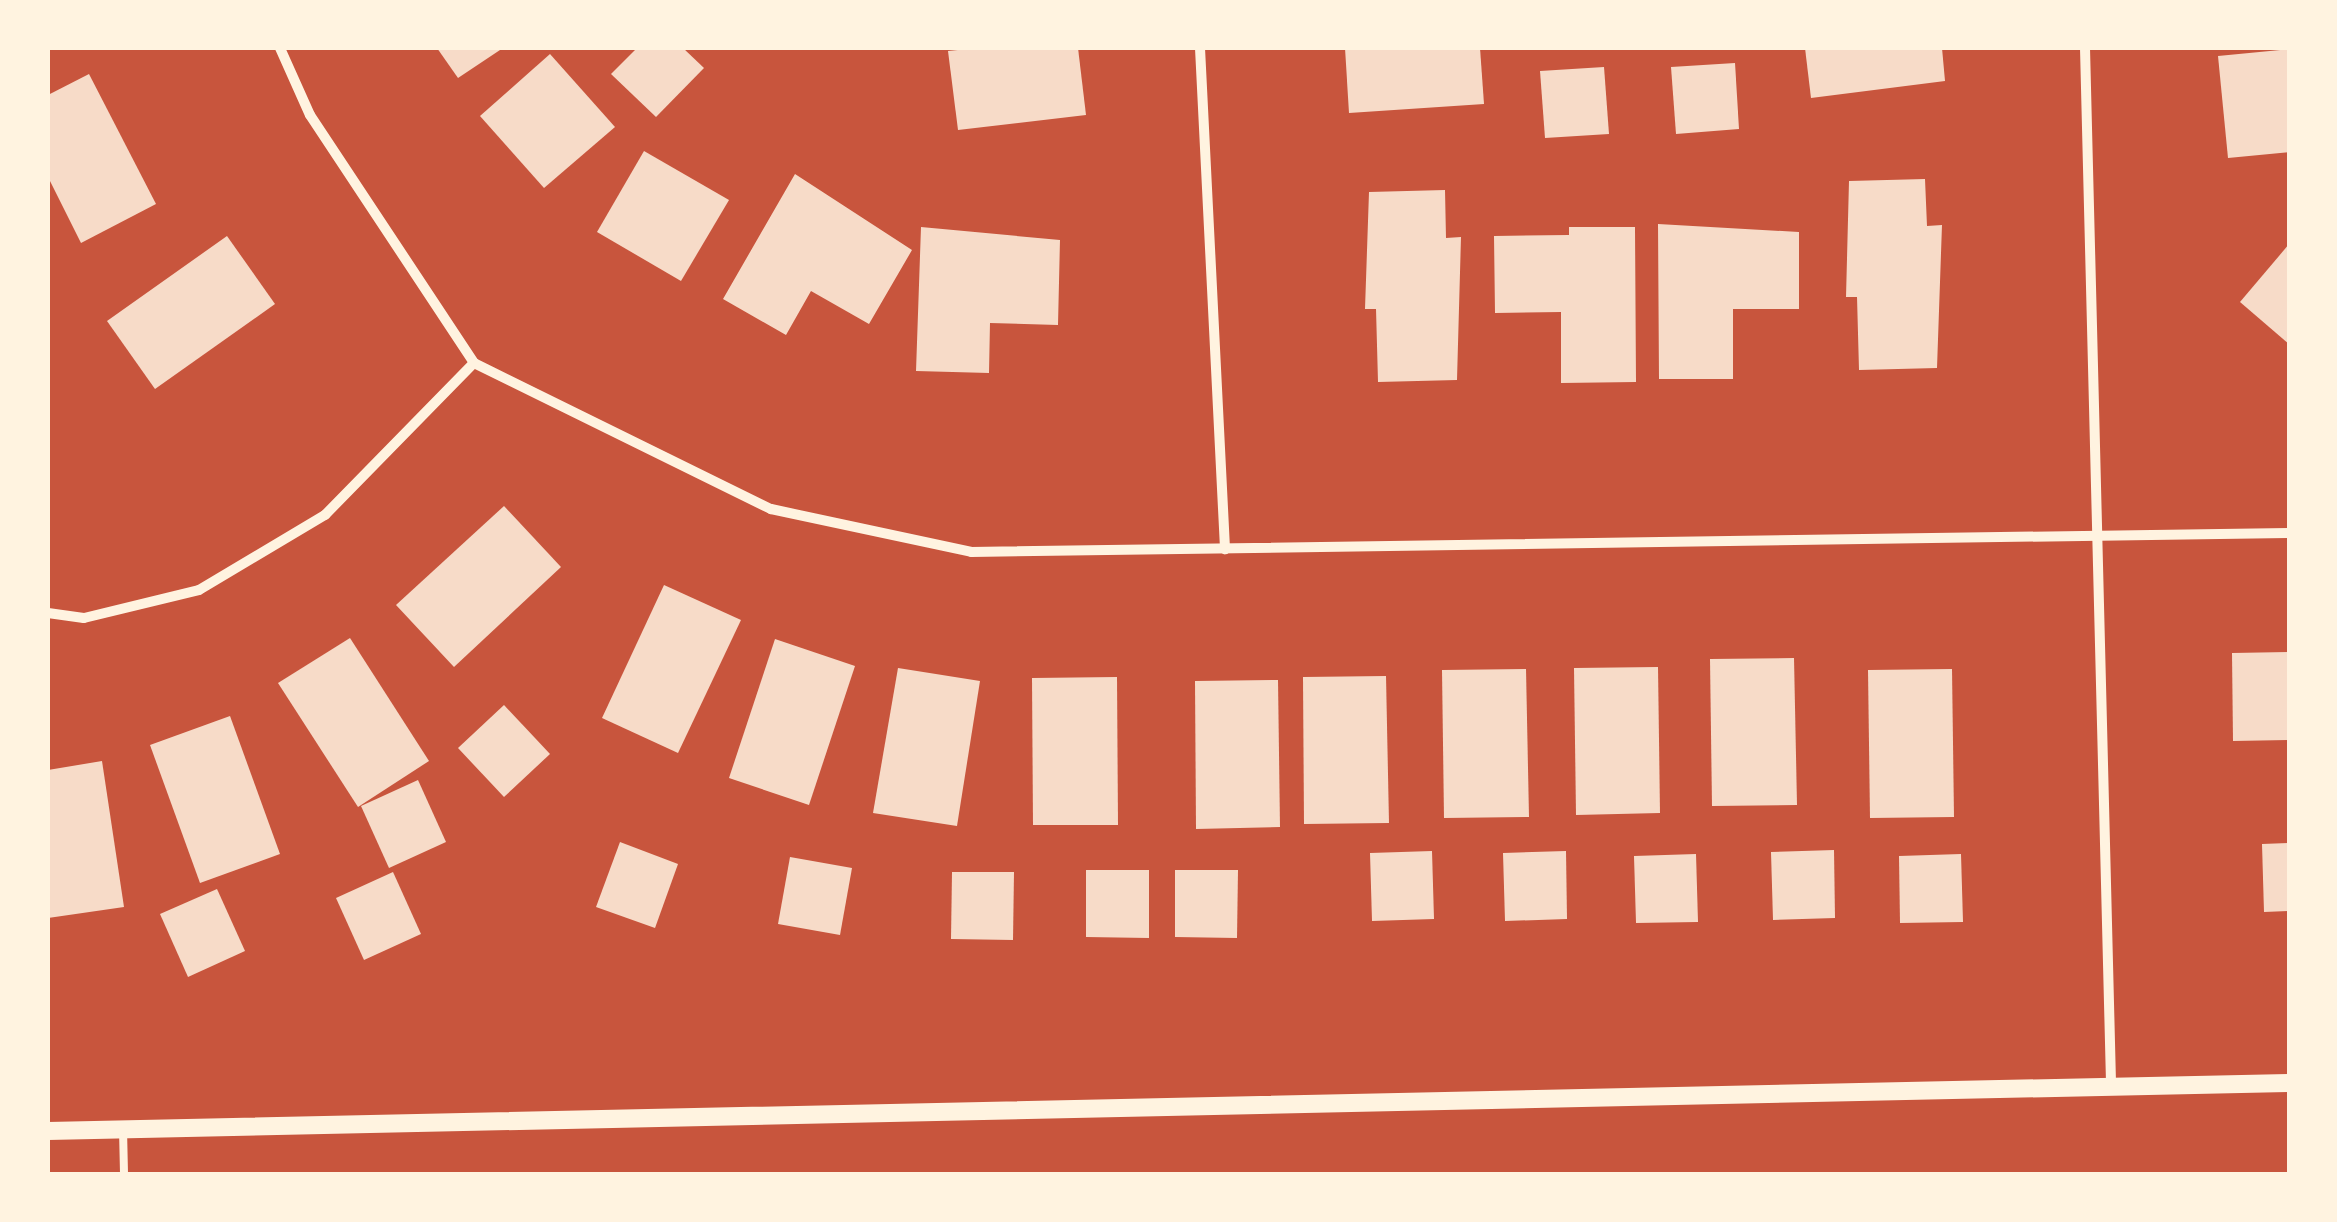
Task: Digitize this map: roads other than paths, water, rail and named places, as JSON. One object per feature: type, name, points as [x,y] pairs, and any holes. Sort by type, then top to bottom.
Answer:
[{"type":"street","points":[[280,48],[310,115],[474,363],[771,510],[971,552],[2290,533]]},
{"type":"street","points":[[1200,48],[1225,549]]},
{"type":"street","points":[[2084,48],[2111,1085]]},
{"type":"street","points":[[48,613],[84,618],[199,590],[325,516],[474,363]]},
{"type":"street","points":[[48,1131],[2290,1084]]},
{"type":"lane","points":[[123,1129],[124,1174]]}]
